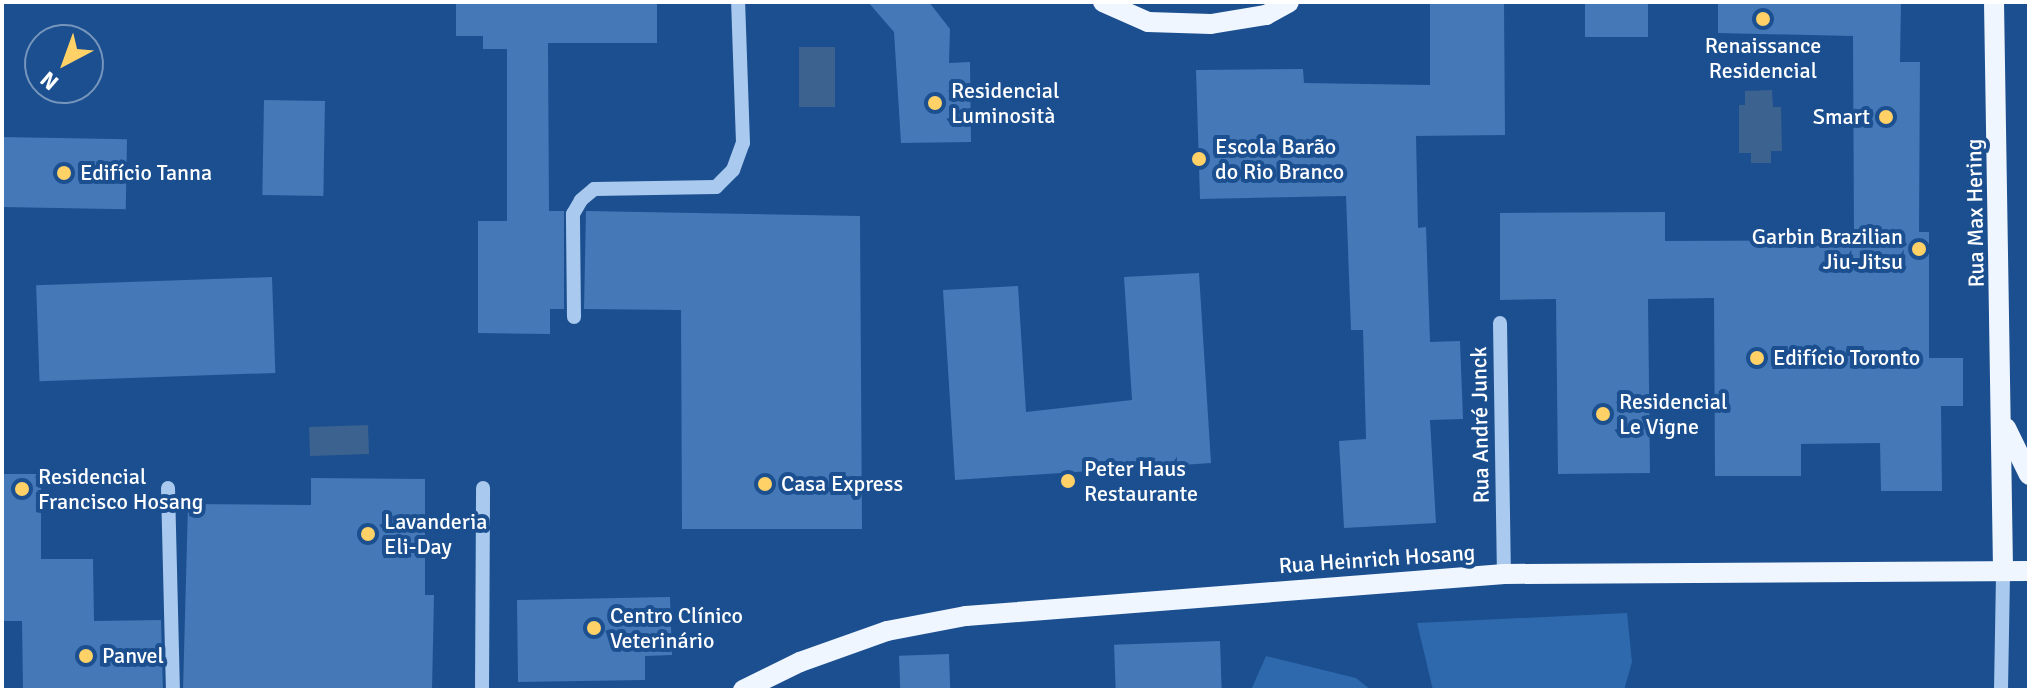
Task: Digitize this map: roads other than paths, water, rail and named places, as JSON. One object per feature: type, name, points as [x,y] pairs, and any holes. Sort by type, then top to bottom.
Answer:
[{"type":"main road","points":[[1103,2],[1148,22],[1211,24],[1266,15],[1289,2]]},
{"type":"main road","name":"Rua Max Hering","points":[[1994,2],[2003,571]]},
{"type":"main road","name":"Rua Max Hering","points":[[2003,422],[2029,475]]},
{"type":"main road","name":"Rua Heinrich Hosang","points":[[743,690],[800,662],[887,631],[966,616],[1504,574],[2029,571]]},
{"type":"street","points":[[574,317],[573,214],[581,200],[594,189],[716,187],[733,170],[743,143],[738,2]]},
{"type":"street","name":"Rua André Junck","points":[[1500,323],[1504,574]]},
{"type":"street","points":[[168,488],[173,690]]},
{"type":"street","points":[[482,690],[483,488]]},
{"type":"street","name":"Rua Max Hering","points":[[2001,690],[2003,571]]},
{"type":"place","name":"Renaissance Residencial","points":[[1763,19]]},
{"type":"place","name":"Residencial Luminosità","points":[[935,103]]},
{"type":"place","name":"Smart","points":[[1886,117]]},
{"type":"place","name":"Escola Barão do Rio Branco","points":[[1199,159]]},
{"type":"place","name":"Edifício Tanna","points":[[64,173]]},
{"type":"place","name":"Garbin Brazilian Jiu-Jitsu","points":[[1919,249]]},
{"type":"place","name":"Edifício Toronto","points":[[1757,358]]},
{"type":"place","name":"Residencial Le Vigne","points":[[1603,414]]},
{"type":"place","name":"Peter Haus Restaurante","points":[[1068,481]]},
{"type":"place","name":"Casa Express","points":[[765,484]]},
{"type":"place","name":"Residencial Francisco Hosang","points":[[22,489]]},
{"type":"place","name":"Lavanderia Eli-Day","points":[[368,534]]},
{"type":"place","name":"Centro Clínico Veterinário","points":[[594,628]]},
{"type":"place","name":"Panvel","points":[[86,656]]}]
